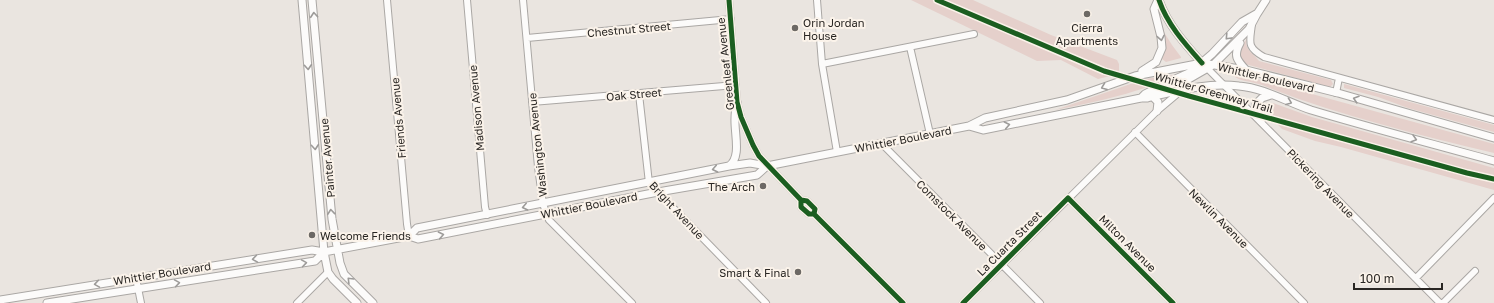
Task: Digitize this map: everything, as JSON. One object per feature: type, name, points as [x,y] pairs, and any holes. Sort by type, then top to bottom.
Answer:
[{"type":"main road","name":"Painter Avenue","points":[[302,0],[324,252],[328,272],[333,280],[357,303]]},
{"type":"main road","name":"Painter Avenue","points":[[312,0],[331,212],[340,263],[344,274],[373,303]]},
{"type":"main road","points":[[1158,0],[1162,11],[1191,51],[1202,63]]},
{"type":"main road","points":[[1135,76],[1156,62],[1162,48],[1162,37],[1154,9],[1158,0]]},
{"type":"main road","points":[[1153,93],[1187,80],[1211,67],[1249,29],[1266,0]]},
{"type":"main road","points":[[1153,93],[1160,85],[1185,76],[1202,63],[1242,22],[1257,14]]},
{"type":"main road","points":[[304,23],[310,28],[312,50],[317,54]]},
{"type":"main road","points":[[1243,36],[1236,50],[1236,57],[1246,70]]},
{"type":"main road","name":"Whittier Boulevard","points":[[410,236],[417,228],[729,166],[750,163],[767,166],[969,126],[985,118],[1067,100],[1135,76],[1202,63],[1211,67],[1246,70],[1336,93],[1494,138]]},
{"type":"main road","name":"Whittier Boulevard","points":[[969,126],[983,130],[1147,98],[1153,93],[1202,86],[1240,86],[1271,95],[1309,109],[1494,162]]},
{"type":"main road","points":[[1153,93],[1158,102],[1156,111]]},
{"type":"main road","points":[[1261,121],[1256,104],[1262,98],[1271,95]]},
{"type":"main road","points":[[729,166],[735,160],[737,153],[734,117],[737,102]]},
{"type":"main road","name":"Whittier Boulevard","points":[[0,300],[312,250],[324,252],[338,250],[410,236],[418,239],[658,192],[757,175],[767,166]]},
{"type":"main road","name":"Whittier Boulevard","points":[[47,303],[315,261],[324,252]]},
{"type":"street","name":"Friends Avenue","points":[[387,0],[405,201],[410,236]]},
{"type":"street","name":"Madison Avenue","points":[[467,0],[485,207],[487,215]]},
{"type":"street","name":"Washington Avenue","points":[[523,0],[538,167],[543,204],[549,220],[632,303]]},
{"type":"street","name":"Greenleaf Avenue","points":[[729,0],[737,102],[743,121],[759,156],[801,200],[807,201],[815,208],[814,214],[903,303]]},
{"type":"street","points":[[817,0],[822,64],[837,152]]},
{"type":"street","name":"Chestnut Street","points":[[527,38],[731,19]]},
{"type":"street","points":[[1252,23],[1251,46],[1253,50],[1264,57],[1494,120]]},
{"type":"street","points":[[822,64],[974,34]]},
{"type":"street","points":[[910,47],[930,134]]},
{"type":"street","name":"Pickering Avenue","points":[[1211,67],[1225,85],[1442,303]]},
{"type":"street","points":[[1336,93],[1339,78]]},
{"type":"street","name":"Oak Street","points":[[532,102],[736,85]]},
{"type":"street","name":"La Cuarta Street","points":[[963,303],[1156,111],[1184,89]]},
{"type":"street","name":"Bright Avenue","points":[[639,94],[649,183],[766,303]]},
{"type":"street","name":"Newlin Avenue","points":[[1135,132],[1304,303]]},
{"type":"street","name":"Comstock Avenue","points":[[882,144],[1040,303]]},
{"type":"street","name":"Milton Avenue","points":[[1068,198],[1173,303]]},
{"type":"street","points":[[1416,278],[1494,198]]},
{"type":"street","points":[[1442,303],[1475,271]]},
{"type":"street","points":[[297,303],[328,272]]},
{"type":"street","points":[[136,278],[141,303]]},
{"type":"shaded area","points":[[911,0],[973,0],[1051,35],[1117,60],[1119,64],[1119,71],[1105,69],[1103,73],[1110,76],[1098,79],[1061,60],[1037,61]]},
{"type":"shaded area","points":[[1162,29],[1181,58],[1166,62],[1162,59],[1165,44]]},
{"type":"shaded area","points":[[1247,39],[1246,43],[1248,49],[1259,61],[1331,80],[1333,84],[1330,87],[1245,64],[1242,61],[1240,51],[1242,45]]},
{"type":"shaded area","points":[[1181,74],[1150,86],[1103,100],[1055,110],[1145,79]]},
{"type":"shaded area","points":[[1231,74],[1283,86],[1494,144],[1494,153],[1348,115],[1262,85],[1241,80]]},
{"type":"shaded area","points":[[1344,84],[1494,125],[1494,132],[1344,88]]},
{"type":"shaded area","points":[[1273,103],[1312,117],[1494,168],[1494,190],[1315,141],[1282,129],[1266,112]]},
{"type":"cycle path","points":[[729,0],[737,102],[741,117],[759,156],[801,200],[801,207],[809,214],[814,214]]},
{"type":"cycle path","name":"Whittier Greenway Trail","points":[[937,0],[1104,71],[1467,173],[1494,179]]},
{"type":"cycle path","points":[[1159,0],[1162,9],[1172,25],[1183,41],[1202,63]]},
{"type":"cycle path","points":[[963,303],[1068,198],[1173,303]]},
{"type":"cycle path","points":[[801,200],[807,201],[815,209],[814,214],[903,303]]},
{"type":"place","name":"Cierra Apartments","points":[[1087,14]]},
{"type":"place","name":"Orin Jordan House","points":[[795,28]]},
{"type":"place","name":"The Arch","points":[[763,186]]},
{"type":"place","name":"Welcome Friends","points":[[312,235]]},
{"type":"place","name":"Smart & Final","points":[[798,272]]}]
